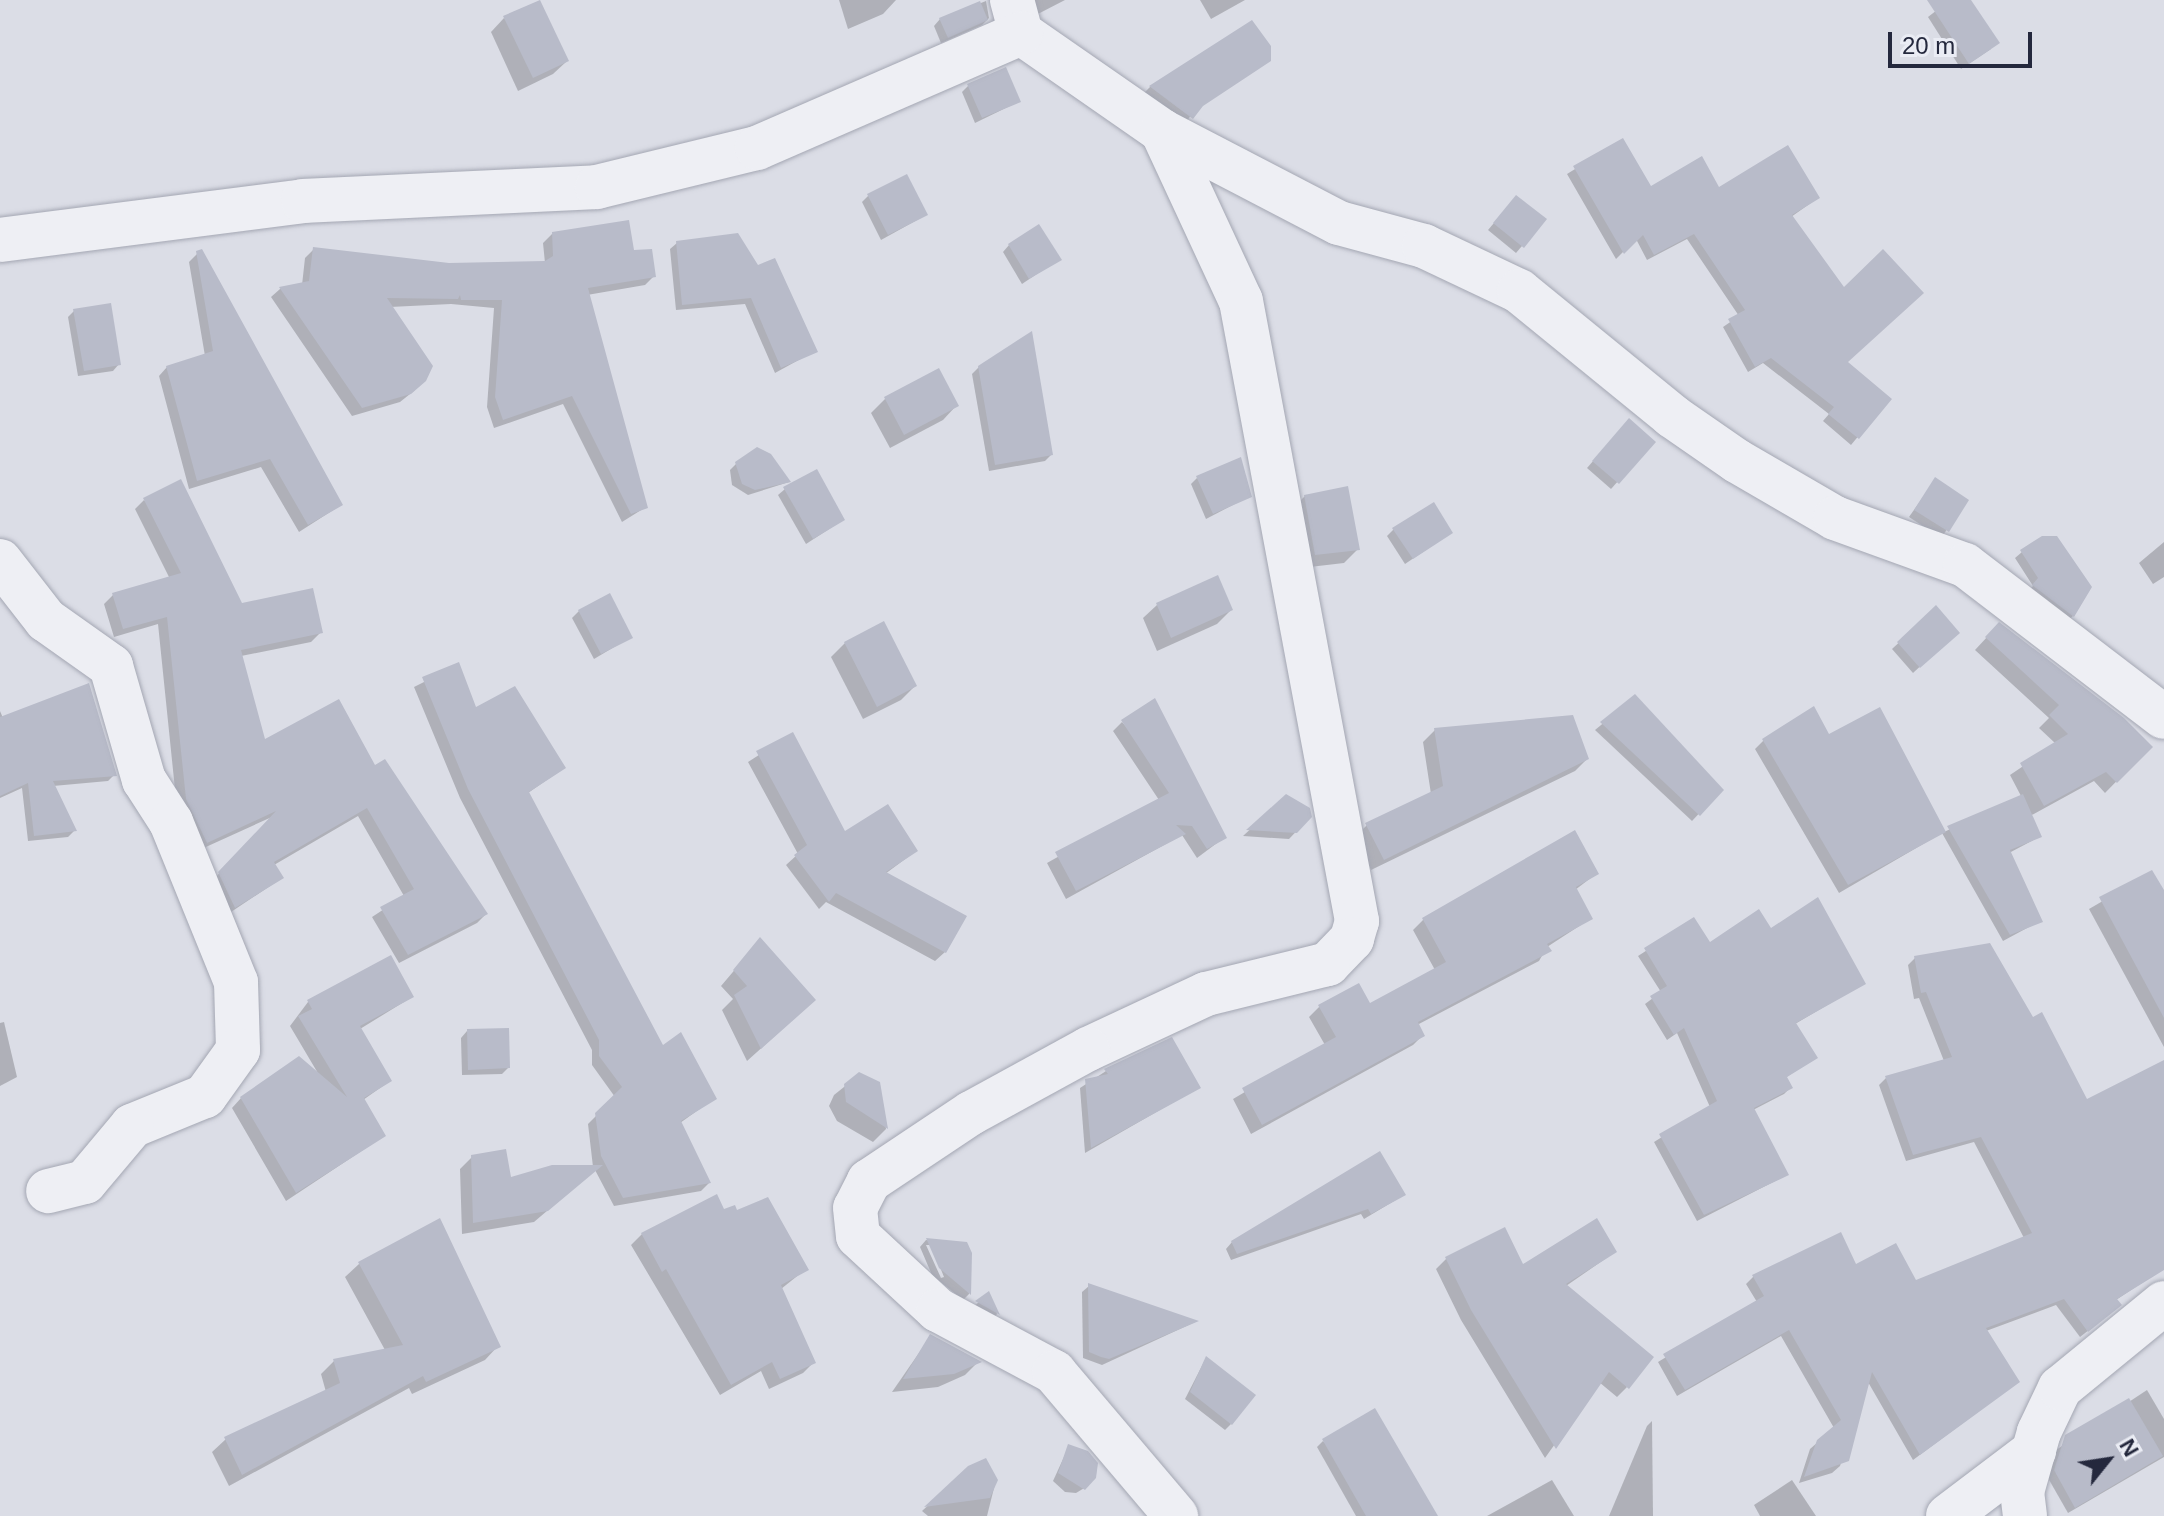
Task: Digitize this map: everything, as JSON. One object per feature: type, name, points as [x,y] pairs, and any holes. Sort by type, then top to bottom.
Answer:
[{"type":"street","points":[[0,240],[303,201],[597,187],[757,148],[1017,17],[1162,131],[1339,223],[1424,246],[1519,291],[1672,416],[1737,461],[1835,518],[1965,565],[2164,717]]},
{"type":"street","points":[[1162,131],[1241,301],[1357,921],[1352,939],[1328,964],[1206,994],[1088,1049],[971,1113],[869,1181],[855,1208],[858,1236],[938,1310],[1054,1372],[1176,1516]]},
{"type":"street","points":[[0,561],[46,620],[111,666],[144,780],[171,822],[236,982],[238,1050],[205,1096],[132,1126],[85,1182],[48,1191]]},
{"type":"street","points":[[2025,1516],[2022,1492],[2034,1451],[2060,1388],[2164,1303]]},
{"type":"street","points":[[1948,1516],[2034,1451]]},
{"type":"building","points":[[540,0],[569,61],[533,78],[503,16]]},
{"type":"building","points":[[1927,0],[1971,0],[2000,43],[1969,64]]},
{"type":"building","points":[[980,1],[988,20],[948,38],[939,18]]},
{"type":"building","points":[[1252,20],[1271,46],[1271,61],[1203,106],[1193,119],[1149,86]]},
{"type":"building","points":[[1006,67],[1021,102],[982,118],[967,84]]},
{"type":"building","points":[[1623,138],[1651,186],[1702,156],[1719,187],[1788,145],[1820,198],[1792,215],[1844,287],[1883,249],[1924,293],[1848,362],[1892,399],[1859,439],[1828,414],[1834,407],[1771,358],[1755,367],[1728,319],[1745,310],[1694,234],[1654,255],[1643,235],[1624,254],[1573,166]]},
{"type":"building","points":[[907,174],[928,215],[888,235],[867,194]]},
{"type":"building","points":[[1516,195],[1547,219],[1524,248],[1493,223]]},
{"type":"building","points":[[629,220],[634,250],[652,249],[656,277],[588,288],[648,508],[631,514],[572,396],[503,420],[495,397],[502,300],[461,300],[460,295],[458,299],[387,298],[433,366],[426,381],[411,394],[362,408],[279,287],[309,281],[313,247],[449,263],[545,261],[553,256],[552,232]]},
{"type":"building","points":[[1039,224],[1062,260],[1029,279],[1008,244]]},
{"type":"building","points":[[738,233],[758,265],[775,258],[818,352],[781,368],[751,298],[682,305],[676,241]]},
{"type":"building","points":[[202,249],[343,505],[308,525],[270,459],[197,481],[166,366],[213,351],[196,251]]},
{"type":"building","points":[[111,303],[121,365],[84,371],[73,309]]},
{"type":"building","points":[[1032,331],[1053,455],[995,465],[978,366]]},
{"type":"building","points":[[939,368],[959,406],[904,435],[884,397]]},
{"type":"building","points":[[1629,418],[1656,442],[1619,484],[1592,461]]},
{"type":"building","points":[[757,447],[771,454],[791,482],[755,490],[742,484],[735,462]]},
{"type":"building","points":[[1241,457],[1252,497],[1213,514],[1196,476]]},
{"type":"building","points":[[817,469],[845,520],[813,539],[783,487]]},
{"type":"building","points":[[1935,477],[1969,500],[1949,532],[1914,510]]},
{"type":"building","points":[[181,479],[242,603],[313,588],[323,633],[241,650],[265,739],[339,699],[375,765],[385,759],[488,914],[408,955],[380,907],[414,889],[367,808],[274,862],[284,878],[235,908],[218,872],[276,811],[207,843],[186,799],[167,617],[123,629],[112,593],[181,573],[143,498]]},
{"type":"building","points":[[1348,486],[1360,550],[1315,555],[1304,495]]},
{"type":"building","points":[[1434,502],[1453,533],[1413,559],[1392,528]]},
{"type":"building","points":[[2042,536],[2057,536],[2092,587],[2074,617],[2032,585],[2038,578],[2020,550]]},
{"type":"building","points":[[1218,575],[1233,610],[1171,638],[1156,603]]},
{"type":"building","points":[[610,593],[633,638],[601,654],[578,610]]},
{"type":"building","points":[[1936,605],[1960,633],[1920,668],[1897,642]]},
{"type":"building","points":[[884,621],[917,686],[877,707],[844,642]]},
{"type":"building","points":[[1999,622],[2124,718],[2153,747],[2117,783],[2106,772],[2044,806],[2020,763],[2068,734],[2049,715],[2059,705],[1985,637]]},
{"type":"building","points":[[459,662],[476,707],[515,686],[566,768],[529,792],[663,1045],[681,1032],[717,1099],[681,1121],[711,1183],[623,1198],[601,1156],[595,1113],[622,1087],[599,1056],[599,1040],[468,789],[422,677]]},
{"type":"building","points":[[89,683],[117,776],[53,781],[77,831],[34,836],[28,783],[0,796],[0,717]]},
{"type":"building","points":[[1635,694],[1724,790],[1700,816],[1600,722]]},
{"type":"building","points":[[1155,698],[1227,838],[1207,849],[1192,826],[1176,825],[1186,834],[1076,891],[1055,852],[1169,793],[1121,720]]},
{"type":"building","points":[[1814,706],[1829,734],[1880,707],[1946,832],[1848,885],[1762,739]]},
{"type":"building","points":[[1573,715],[1589,759],[1384,860],[1365,823],[1443,786],[1434,728]]},
{"type":"building","points":[[793,732],[845,831],[888,804],[918,851],[886,872],[967,916],[946,953],[836,893],[829,902],[794,855],[807,845],[756,751]]},
{"type":"building","points":[[1286,794],[1310,808],[1312,817],[1297,833],[1246,830]]},
{"type":"building","points":[[2023,794],[2042,837],[2010,850],[2043,922],[2010,935],[1947,826]]},
{"type":"building","points":[[1575,830],[1599,874],[1576,887],[1593,919],[1547,944],[1552,951],[1418,1022],[1425,1036],[1262,1125],[1242,1088],[1336,1037],[1318,1005],[1359,983],[1370,1003],[1446,962],[1422,918]]},
{"type":"building","points":[[2152,870],[2164,890],[2164,1018],[2099,897]]},
{"type":"building","points":[[1818,897],[1866,984],[1796,1023],[1818,1058],[1787,1077],[1793,1088],[1754,1108],[1789,1175],[1704,1215],[1659,1134],[1717,1101],[1684,1028],[1674,1035],[1650,996],[1667,986],[1644,948],[1694,917],[1710,942],[1759,909],[1771,928]]},
{"type":"building","points":[[760,937],[816,1000],[761,1049],[734,995],[747,986],[733,970]]},
{"type":"building","points":[[1990,943],[2033,1017],[2042,1012],[2087,1099],[2164,1060],[2164,1270],[2117,1299],[2122,1305],[2088,1332],[2064,1299],[1986,1328],[2020,1382],[1920,1455],[1872,1372],[1849,1461],[1804,1477],[1817,1440],[1841,1420],[1789,1330],[1685,1390],[1663,1354],[1764,1296],[1752,1275],[1841,1232],[1856,1264],[1896,1243],[1916,1280],[2032,1233],[1981,1137],[1913,1155],[1885,1076],[1952,1057],[1926,992],[1921,993],[1914,956]]},
{"type":"building","points":[[391,955],[414,997],[360,1026],[392,1081],[364,1098],[386,1136],[296,1193],[240,1097],[299,1056],[347,1097],[298,1016],[312,1009],[307,1000]]},
{"type":"building","points":[[509,1028],[510,1068],[468,1070],[467,1029]]},
{"type":"building","points":[[1172,1037],[1201,1088],[1091,1148],[1085,1079],[1108,1074],[1104,1069]]},
{"type":"building","points":[[859,1072],[880,1082],[888,1129],[846,1102],[844,1084]]},
{"type":"building","points":[[506,1149],[511,1177],[552,1165],[603,1165],[548,1211],[473,1223],[471,1155]]},
{"type":"building","points":[[1380,1151],[1406,1195],[1371,1214],[1368,1209],[1237,1254],[1231,1241]]},
{"type":"building","points":[[717,1194],[724,1209],[735,1205],[737,1210],[768,1197],[809,1270],[781,1285],[816,1363],[780,1379],[772,1362],[731,1385],[666,1269],[662,1272],[641,1233]]},
{"type":"building","points":[[440,1218],[501,1347],[426,1382],[423,1376],[242,1475],[224,1437],[340,1383],[333,1359],[403,1345],[358,1262]]},
{"type":"building","points":[[1597,1218],[1617,1252],[1566,1284],[1654,1357],[1629,1389],[1609,1372],[1556,1449],[1471,1310],[1445,1257],[1505,1227],[1523,1264]]},
{"type":"building","points":[[926,1238],[967,1242],[972,1253],[971,1295],[939,1268]]},
{"type":"building","points":[[1088,1283],[1199,1321],[1109,1359],[1101,1357],[1089,1352]]},
{"type":"building","points":[[989,1291],[1000,1315],[975,1301]]},
{"type":"building","points":[[930,1334],[982,1362],[954,1374],[903,1379]]},
{"type":"building","points":[[1206,1356],[1256,1395],[1232,1425],[1190,1392]]},
{"type":"building","points":[[2129,1398],[2163,1456],[2075,1508],[2054,1470],[2065,1435]]},
{"type":"building","points":[[1375,1408],[1438,1516],[1366,1516],[1322,1439]]},
{"type":"building","points":[[1068,1444],[1088,1451],[1098,1463],[1096,1478],[1085,1490],[1058,1473]]},
{"type":"building","points":[[986,1458],[998,1480],[990,1498],[924,1507],[968,1466]]}]
